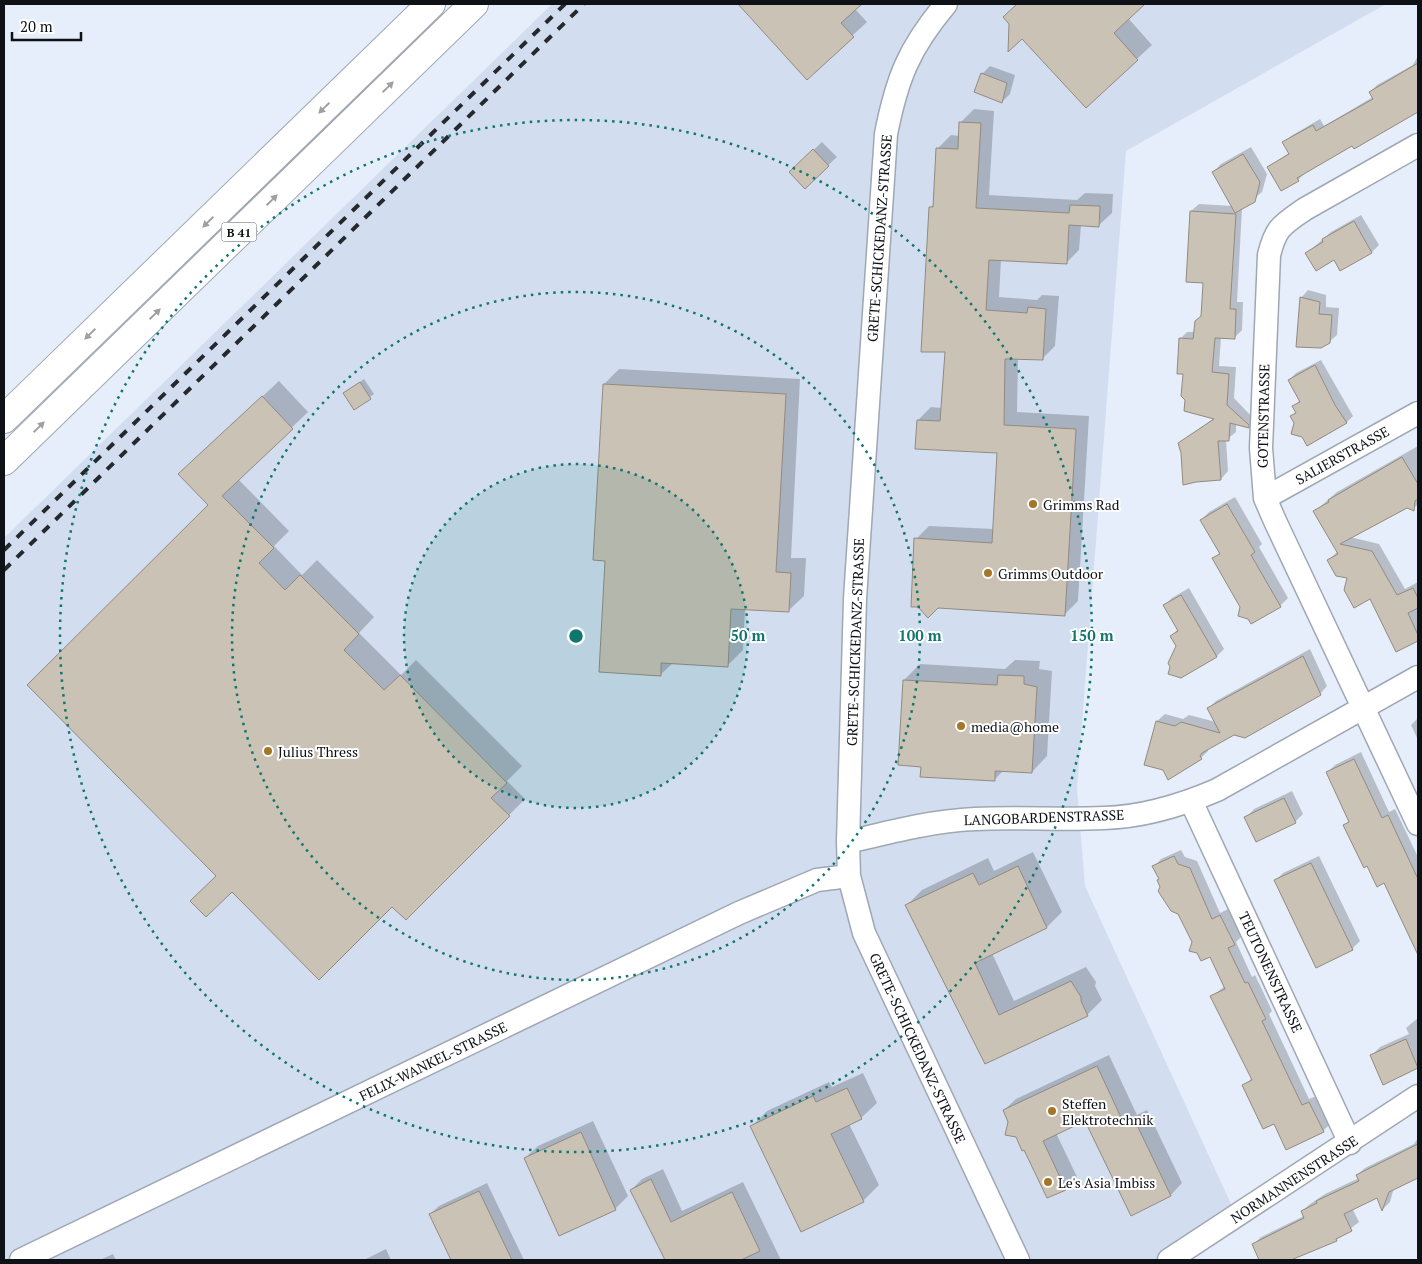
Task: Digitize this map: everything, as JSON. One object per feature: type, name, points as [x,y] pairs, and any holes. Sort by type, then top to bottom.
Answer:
[{"type":"highway","name":"B 41","points":[[4,419],[430,4]]},
{"type":"highway","name":"B 41","points":[[4,461],[474,4]]},
{"type":"street","name":"GRETE-SCHICKEDANZ-STRASSE","points":[[946,4],[908,56],[891,106],[886,134],[855,599],[848,842],[849,876],[864,933],[1018,1260]]},
{"type":"street","name":"GOTENSTRASSE","points":[[1418,145],[1306,209],[1288,221],[1274,235],[1269,255],[1261,448],[1265,498],[1418,824]]},
{"type":"street","name":"SALIERSTRASSE","points":[[1265,498],[1418,413]]},
{"type":"street","name":"LANGOBARDENSTRASSE","points":[[848,842],[942,821],[1014,818],[1105,818],[1140,813],[1191,801],[1217,790],[1418,677]]},
{"type":"street","name":"TEUTONENSTRASSE","points":[[1191,801],[1350,1143]]},
{"type":"street","name":"FELIX-WANKEL-STRASSE","points":[[21,1260],[739,913],[817,880],[849,876]]},
{"type":"street","name":"NORMANNENSTRASSE","points":[[1169,1260],[1350,1143],[1418,1096]]},
{"type":"shaded area","points":[[552,4],[1386,4],[1126,151],[1077,788],[1085,886],[1237,1217],[1169,1260],[4,1260],[4,538]]},
{"type":"building","points":[[738,4],[862,4],[841,23],[854,37],[807,80]]},
{"type":"building","points":[[1017,4],[1145,4],[1114,33],[1138,60],[1086,108],[1022,39],[1008,52],[1009,24],[1003,17]]},
{"type":"building","points":[[1418,63],[1418,112],[1354,149],[1352,146],[1297,178],[1299,181],[1281,191],[1267,167],[1289,154],[1282,142],[1313,125],[1316,131],[1373,99],[1369,92]]},
{"type":"building","points":[[981,73],[1007,83],[1002,103],[974,92]]},
{"type":"building","points":[[959,122],[981,123],[976,208],[1069,213],[1070,205],[1100,206],[1099,227],[1069,225],[1067,264],[989,260],[986,310],[1027,313],[1028,307],[1046,309],[1043,360],[1005,359],[1004,425],[1076,429],[1065,616],[938,608],[928,618],[918,607],[911,607],[914,538],[992,543],[997,453],[915,449],[917,420],[940,421],[945,352],[921,352],[929,207],[933,207],[936,148],[958,149]]},
{"type":"building","points":[[813,149],[829,166],[805,189],[789,172]]},
{"type":"building","points":[[1243,154],[1260,182],[1255,202],[1235,213],[1212,172]]},
{"type":"building","points":[[1190,211],[1236,214],[1230,309],[1236,309],[1235,339],[1215,338],[1212,372],[1229,374],[1227,405],[1249,425],[1249,428],[1230,423],[1229,441],[1218,441],[1221,480],[1183,485],[1181,453],[1178,443],[1214,419],[1184,411],[1185,400],[1181,396],[1183,374],[1177,374],[1179,338],[1193,339],[1195,321],[1201,316],[1203,283],[1186,282]]},
{"type":"building","points":[[1354,221],[1372,253],[1340,271],[1334,260],[1316,271],[1305,253],[1323,242],[1322,239]]},
{"type":"building","points":[[1300,297],[1320,302],[1319,314],[1332,315],[1330,343],[1321,348],[1296,347]]},
{"type":"building","points":[[1315,365],[1335,405],[1347,423],[1307,446],[1302,437],[1291,434],[1294,423],[1290,416],[1296,413],[1292,406],[1300,402],[1288,380]]},
{"type":"building","points":[[360,382],[371,399],[354,410],[343,393]]},
{"type":"building","points":[[603,384],[786,394],[776,572],[791,573],[789,612],[731,609],[728,667],[661,663],[661,676],[599,672],[605,561],[593,560]]},
{"type":"building","name":"Julius Thress","points":[[262,396],[293,429],[222,496],[274,548],[259,563],[285,590],[300,575],[359,634],[344,650],[384,690],[400,675],[507,783],[491,798],[510,816],[406,920],[392,907],[319,980],[232,892],[206,917],[190,901],[216,876],[27,685],[208,505],[178,474]]},
{"type":"building","points":[[1402,457],[1418,484],[1418,499],[1415,501],[1414,511],[1407,508],[1340,544],[1372,551],[1397,595],[1413,588],[1418,598],[1418,608],[1408,613],[1418,635],[1418,641],[1396,652],[1370,599],[1354,608],[1344,590],[1347,578],[1336,576],[1327,560],[1338,554],[1313,511],[1329,502],[1328,500]]},
{"type":"building","points":[[1227,504],[1255,552],[1251,555],[1281,607],[1251,624],[1248,619],[1238,616],[1240,607],[1212,558],[1220,554],[1200,520]]},
{"type":"building","points":[[1181,595],[1217,657],[1181,678],[1168,674],[1170,667],[1168,663],[1176,646],[1170,636],[1178,631],[1163,605]]},
{"type":"building","points":[[1303,656],[1321,695],[1245,738],[1234,735],[1202,753],[1200,756],[1202,759],[1168,780],[1163,770],[1144,765],[1156,721],[1175,726],[1181,722],[1220,733],[1207,708]]},
{"type":"building","name":"media@home","points":[[998,675],[1024,676],[1024,684],[1037,687],[1032,773],[995,771],[995,781],[920,777],[921,767],[898,765],[903,680],[997,685]]},
{"type":"building","points":[[1354,759],[1382,818],[1388,815],[1418,879],[1418,955],[1384,883],[1377,887],[1367,866],[1364,868],[1343,825],[1349,822],[1326,772]]},
{"type":"building","points":[[1284,798],[1296,823],[1256,842],[1244,817]]},
{"type":"building","points":[[1174,856],[1178,864],[1190,868],[1212,919],[1220,915],[1235,945],[1228,948],[1245,983],[1248,982],[1266,1019],[1262,1021],[1302,1105],[1309,1102],[1324,1132],[1286,1150],[1274,1124],[1263,1129],[1242,1085],[1252,1080],[1210,996],[1225,989],[1210,957],[1201,961],[1197,953],[1189,951],[1192,942],[1178,914],[1171,911],[1158,891],[1160,887],[1157,880],[1159,879],[1152,866]]},
{"type":"building","points":[[1311,863],[1353,950],[1316,968],[1274,880]]},
{"type":"building","points":[[1018,866],[1047,928],[975,963],[999,1015],[1071,981],[1081,997],[1088,1016],[985,1064],[905,905],[973,873],[979,885]]},
{"type":"building","points":[[1406,1039],[1418,1068],[1383,1085],[1370,1055]]},
{"type":"building","points":[[1097,1066],[1125,1126],[1135,1121],[1171,1196],[1131,1216],[1085,1121],[1043,1141],[1066,1190],[1047,1198],[1016,1137],[1005,1135],[1008,1122],[1003,1110]]},
{"type":"building","points":[[847,1088],[862,1119],[831,1134],[864,1202],[801,1232],[750,1126],[813,1096],[816,1102]]},
{"type":"building","points":[[581,1132],[616,1210],[559,1236],[524,1158]]},
{"type":"building","points":[[1418,1144],[1418,1178],[1389,1192],[1382,1211],[1377,1198],[1344,1214],[1352,1231],[1336,1239],[1337,1241],[1291,1260],[1259,1260],[1252,1244],[1304,1218],[1301,1211],[1317,1203],[1316,1201],[1359,1181],[1356,1175]]},
{"type":"building","points":[[651,1179],[671,1222],[732,1192],[760,1251],[741,1260],[665,1260],[630,1190]]},
{"type":"building","points":[[479,1191],[512,1260],[451,1260],[429,1214]]},
{"type":"railway","points":[[4,550],[565,4]]},
{"type":"railway","points":[[4,570],[584,4]]},
{"type":"place","name":"Grimms Rad","points":[[1033,504]]},
{"type":"place","name":"Grimms Outdoor","points":[[988,573]]},
{"type":"place","name":"media@home","points":[[961,726]]},
{"type":"place","name":"Julius Thress","points":[[268,751]]},
{"type":"place","name":"Steffen Elektrotechnik","points":[[1052,1111]]},
{"type":"place","name":"Le's Asia Imbiss","points":[[1048,1182]]}]
